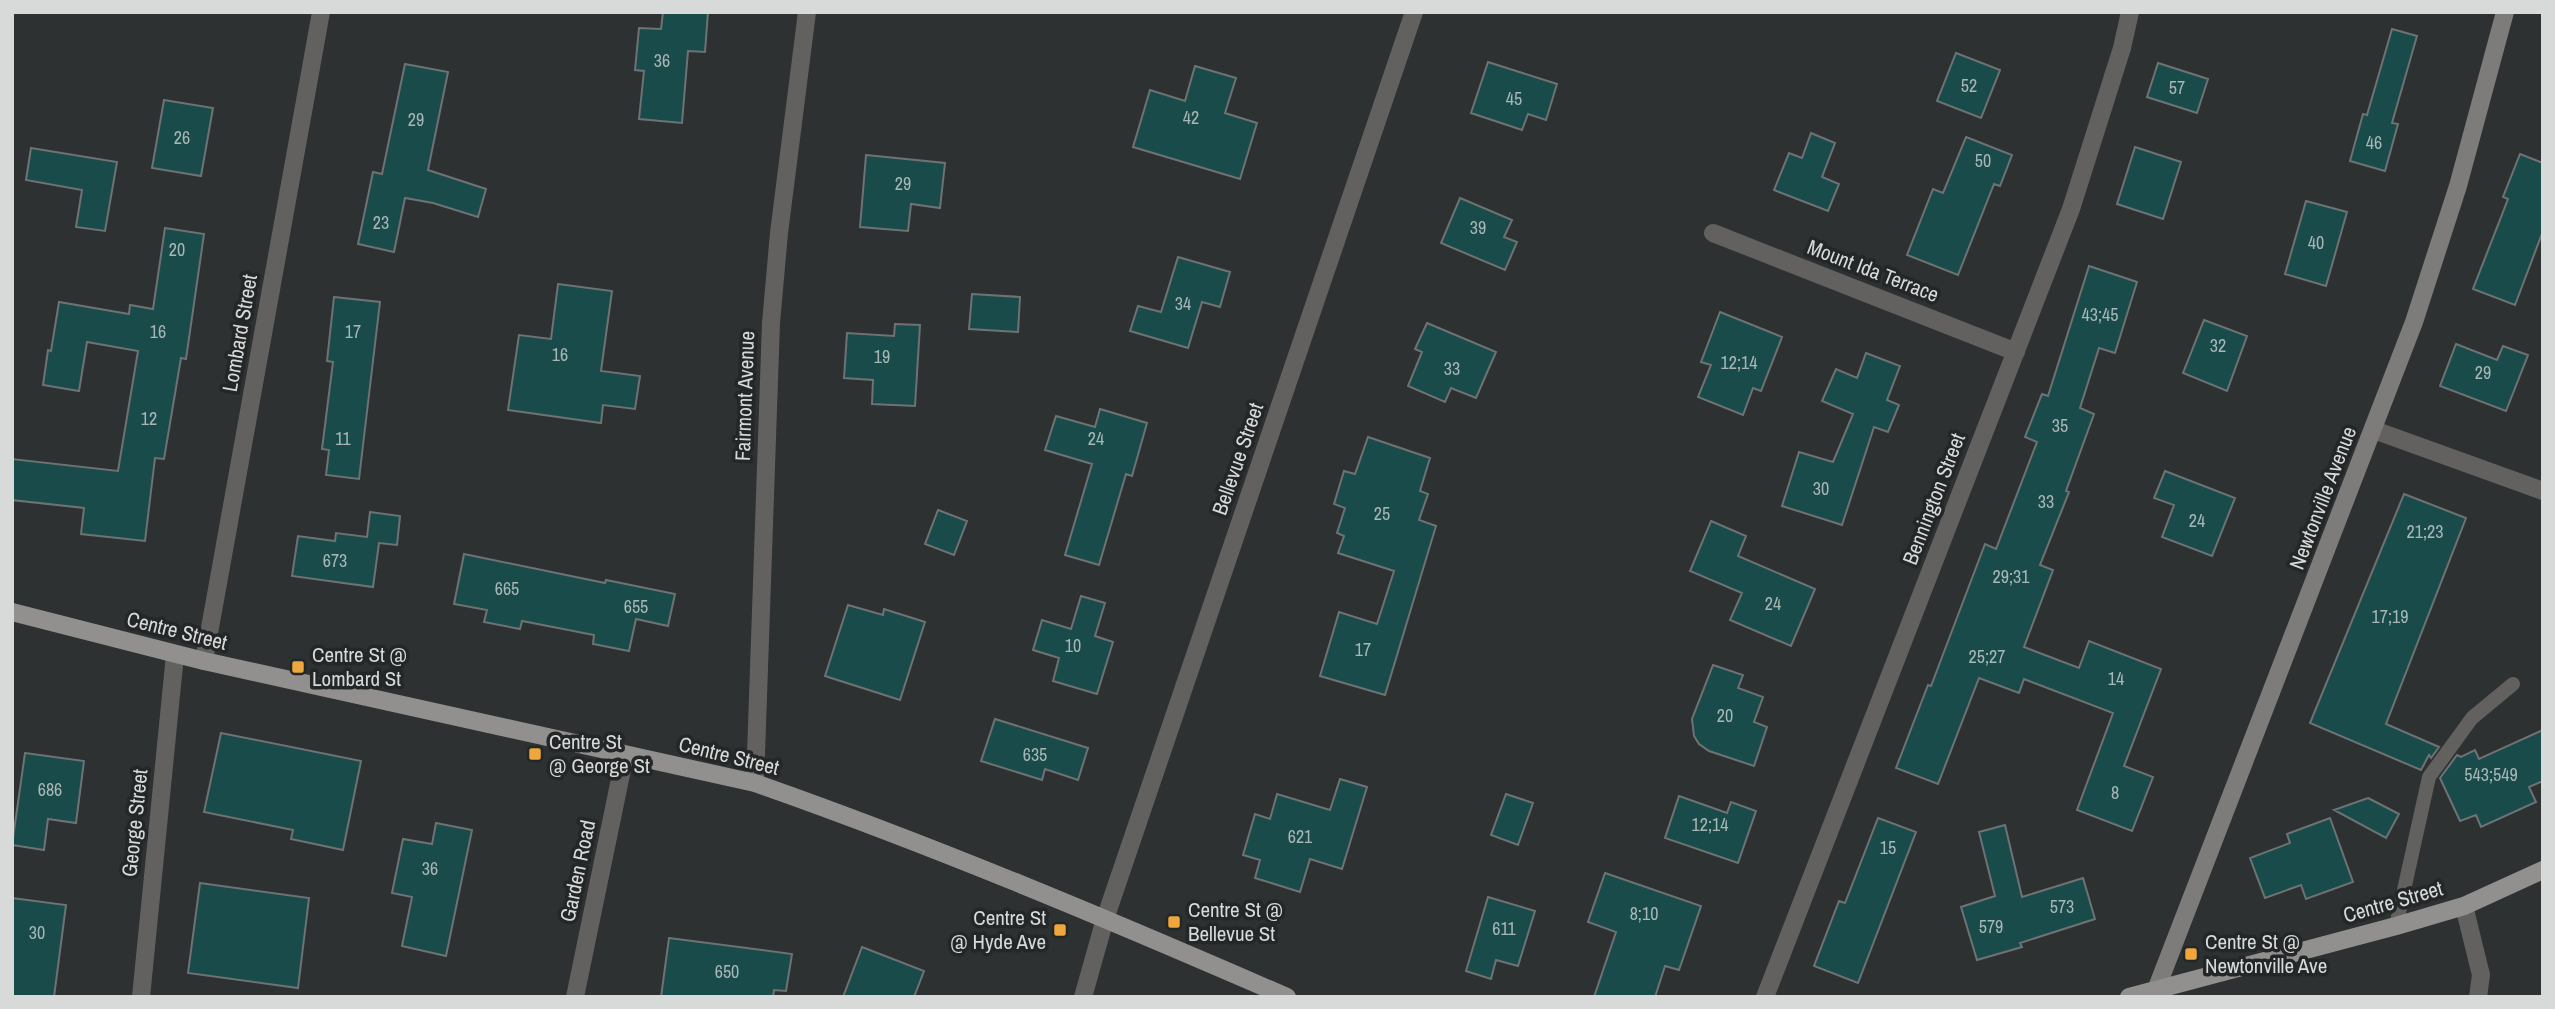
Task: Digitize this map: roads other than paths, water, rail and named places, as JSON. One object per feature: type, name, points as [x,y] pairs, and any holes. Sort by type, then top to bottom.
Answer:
[{"type":"main road","name":"Newtonville Avenue","points":[[2156,990],[2414,323],[2458,186],[2505,12]]},
{"type":"main road","name":"Centre Street","points":[[12,612],[175,655],[755,783],[816,804],[1105,919],[1287,997]]},
{"type":"main road","name":"Centre Street","points":[[2129,997],[2464,906],[2543,870]]},
{"type":"street","name":"Lombard Street","points":[[204,661],[321,12]]},
{"type":"street","name":"Fairmont Avenue","points":[[755,783],[771,323],[779,233],[807,12]]},
{"type":"street","name":"Bellevue Street","points":[[1083,997],[1105,919],[1414,12]]},
{"type":"street","name":"Bennington Street","points":[[1765,997],[2071,209],[2122,48],[2130,12]]},
{"type":"street","name":"Mount Ida Terrace","points":[[1713,233],[2016,352]]},
{"type":"street","points":[[2374,430],[2543,491]]},
{"type":"street","name":"George Street","points":[[141,997],[175,655]]},
{"type":"street","name":"Garden Road","points":[[575,997],[625,755]]},
{"type":"street","points":[[2464,906],[2481,975],[2478,997]]},
{"type":"lane","points":[[2396,926],[2429,777],[2472,719],[2513,684]]},
{"type":"place","name":"Centre St @ Lombard St","points":[[298,667]]},
{"type":"place","name":"Centre St @ George St","points":[[535,754]]},
{"type":"place","name":"Centre St @ Bellevue St","points":[[1174,922]]},
{"type":"place","name":"Centre St @ Hyde Ave","points":[[1060,930]]},
{"type":"place","name":"Centre St @ Newtonville Ave","points":[[2191,954]]}]
